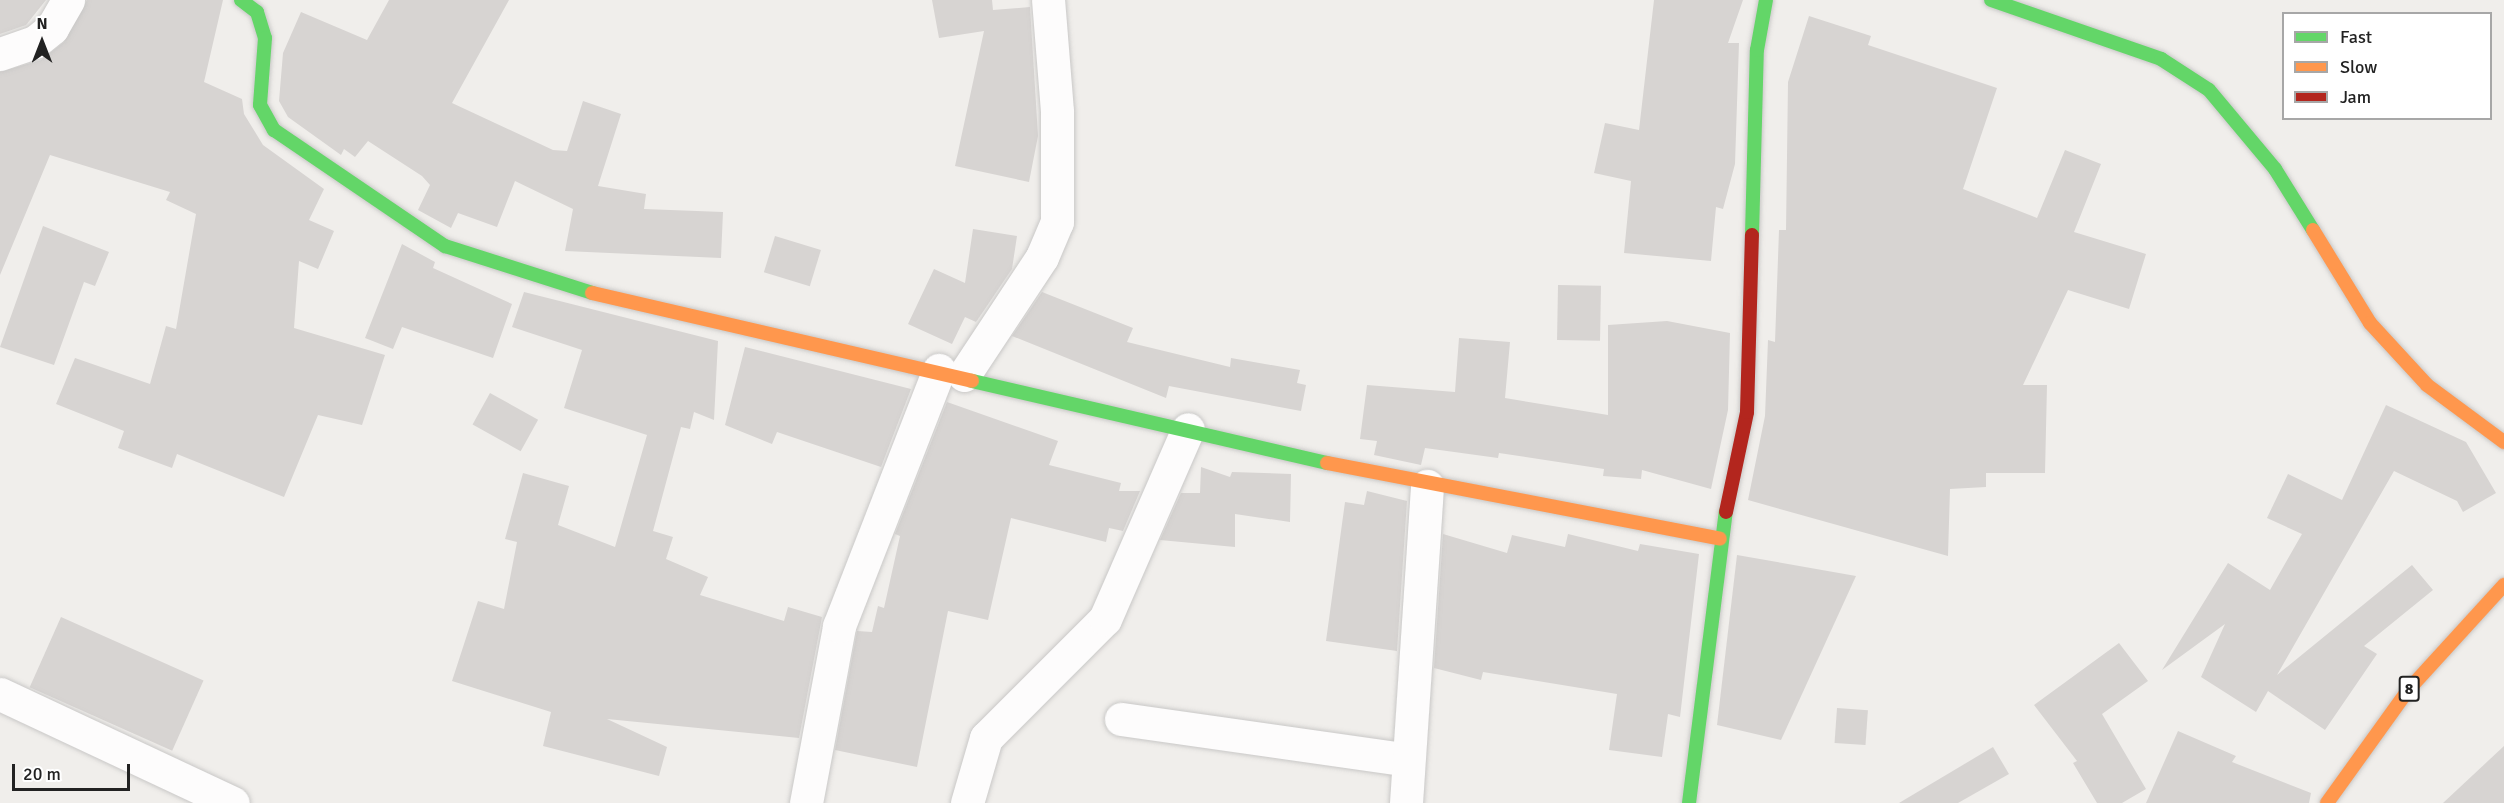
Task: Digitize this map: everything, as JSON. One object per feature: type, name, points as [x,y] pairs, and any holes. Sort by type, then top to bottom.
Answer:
[{"type":"main road","points":[[241,0],[257,12],[265,38],[260,105],[274,130],[411,228],[445,246],[572,288],[952,373],[1427,486],[1720,539]]},
{"type":"main road","points":[[1689,803],[1720,539],[1747,412],[1757,50],[1766,0]]},
{"type":"main road","points":[[1991,0],[2161,59],[2209,90],[2275,169],[2370,323],[2427,385],[2504,442]]},
{"type":"main road","name":"8","points":[[2327,803],[2409,689],[2504,585]]},
{"type":"street","points":[[0,54],[35,42],[52,28],[68,0]]},
{"type":"street","points":[[806,803],[839,626],[952,373],[1042,257],[1058,222],[1058,111],[1048,0]]},
{"type":"street","points":[[967,803],[986,738],[1105,619],[1188,429]]},
{"type":"street","points":[[1406,803],[1427,486]]},
{"type":"street","points":[[0,694],[233,803]]},
{"type":"street","points":[[1121,719],[1408,760]]},
{"type":"building","points":[[0,0],[46,0],[26,25],[0,34]]},
{"type":"building","points":[[87,0],[223,0],[204,82],[242,99],[244,114],[263,145],[324,189],[309,220],[334,231],[318,269],[299,261],[294,328],[385,355],[362,425],[318,415],[284,497],[177,454],[172,468],[118,448],[124,431],[56,404],[75,358],[150,384],[166,326],[176,329],[196,214],[166,200],[170,192],[50,155],[0,275],[0,72],[41,60],[64,42]]},
{"type":"building","points":[[389,0],[509,0],[452,103],[553,150],[567,151],[583,101],[621,114],[598,186],[646,194],[644,209],[723,212],[721,258],[565,251],[573,209],[515,181],[497,227],[458,213],[451,228],[418,210],[430,185],[422,176],[368,141],[355,157],[344,149],[341,155],[288,117],[279,101],[283,53],[301,12],[367,40]]},
{"type":"building","points":[[932,0],[992,0],[993,10],[1030,7],[1038,136],[1029,182],[955,166],[984,31],[939,38]]},
{"type":"building","points":[[1654,0],[1743,0],[1728,43],[1739,43],[1735,164],[1723,209],[1716,207],[1711,261],[1624,253],[1631,181],[1594,173],[1605,123],[1639,130]]},
{"type":"building","points":[[1809,16],[1871,36],[1868,45],[1997,88],[1963,189],[2037,218],[2065,150],[2101,164],[2074,232],[2146,254],[2129,309],[2068,290],[2023,385],[2047,385],[2045,473],[1986,473],[1986,487],[1950,489],[1948,556],[1748,500],[1765,416],[1768,340],[1775,342],[1779,230],[1786,230],[1788,82]]},
{"type":"building","points":[[43,226],[109,252],[95,286],[84,282],[54,365],[0,347]]},
{"type":"building","points":[[973,229],[1017,236],[1012,269],[976,322],[965,317],[952,344],[908,324],[934,269],[965,283]]},
{"type":"building","points":[[775,236],[821,250],[810,286],[764,272]]},
{"type":"building","points":[[402,244],[435,262],[433,268],[512,304],[493,358],[402,327],[393,349],[365,338]]},
{"type":"building","points":[[1558,285],[1601,286],[1600,341],[1557,340]]},
{"type":"building","points":[[524,292],[718,341],[714,420],[694,412],[690,429],[681,427],[653,531],[673,537],[666,559],[708,577],[700,595],[784,621],[788,607],[822,617],[799,738],[607,719],[667,747],[659,776],[543,746],[551,712],[452,681],[478,601],[504,609],[517,542],[505,539],[523,473],[569,486],[558,525],[615,547],[647,435],[564,408],[582,350],[512,327]]},
{"type":"building","points":[[1042,292],[1133,328],[1127,342],[1230,367],[1231,358],[1300,370],[1297,383],[1306,385],[1301,411],[1169,386],[1166,398],[1012,336]]},
{"type":"building","points":[[1667,321],[1730,333],[1728,410],[1711,489],[1642,470],[1641,479],[1603,476],[1604,469],[1499,453],[1498,458],[1425,448],[1421,465],[1374,455],[1377,441],[1360,439],[1367,385],[1455,392],[1459,338],[1510,342],[1505,398],[1608,415],[1608,325]]},
{"type":"building","points":[[745,347],[911,389],[881,467],[777,432],[772,444],[725,425]]},
{"type":"building","points":[[490,393],[538,420],[521,451],[473,424]]},
{"type":"building","points":[[947,402],[1058,441],[1049,465],[1121,483],[1119,491],[1140,491],[1123,531],[1109,528],[1106,542],[1011,518],[988,620],[948,611],[917,767],[835,750],[857,631],[872,632],[878,606],[884,608],[900,536],[895,534]]},
{"type":"building","points":[[2386,405],[2466,442],[2496,493],[2463,512],[2457,501],[2394,471],[2277,675],[2412,565],[2433,590],[2364,646],[2377,654],[2325,730],[2268,691],[2256,712],[2201,677],[2225,624],[2162,670],[2228,563],[2270,590],[2302,534],[2267,518],[2288,474],[2342,500]]},
{"type":"building","points":[[1201,467],[1230,477],[1232,472],[1291,474],[1290,522],[1235,514],[1235,547],[1160,540],[1181,493],[1200,493]]},
{"type":"building","points":[[1367,491],[1407,501],[1397,651],[1326,641],[1345,502],[1364,505]]},
{"type":"building","points":[[1443,534],[1507,553],[1512,535],[1565,547],[1568,534],[1638,551],[1640,544],[1699,554],[1680,717],[1668,714],[1662,757],[1609,750],[1617,694],[1483,672],[1481,680],[1434,668]]},
{"type":"building","points":[[1737,555],[1856,576],[1781,740],[1717,725]]},
{"type":"building","points":[[61,617],[204,680],[172,751],[30,687]]},
{"type":"building","points":[[2119,643],[2148,681],[2102,714],[2146,789],[2122,803],[2097,803],[2073,763],[2077,761],[2034,705]]},
{"type":"building","points":[[1837,708],[1868,710],[1865,745],[1835,743]]},
{"type":"building","points":[[2178,731],[2236,756],[2232,762],[2311,793],[2309,803],[2146,803]]},
{"type":"building","points":[[2504,746],[2504,803],[2443,803]]},
{"type":"building","points":[[1993,747],[2009,774],[1958,803],[1899,803]]},
{"type":"traffic: fast","points":[[241,0],[257,12],[265,38],[260,105],[274,130],[445,246],[592,293]]},
{"type":"traffic: fast","points":[[1752,235],[1757,50],[1766,0]]},
{"type":"traffic: fast","points":[[1991,0],[2161,59],[2209,90],[2275,169],[2313,230]]},
{"type":"traffic: fast","points":[[972,381],[1327,463]]},
{"type":"traffic: fast","points":[[1689,803],[1726,512]]},
{"type":"traffic: slow","points":[[2313,230],[2370,323],[2427,385],[2504,442]]},
{"type":"traffic: slow","points":[[592,293],[972,381]]},
{"type":"traffic: slow","points":[[1327,463],[1720,539]]},
{"type":"traffic: slow","points":[[2327,803],[2409,689],[2504,585]]},
{"type":"traffic: jam","points":[[1726,512],[1747,412],[1752,235]]}]
